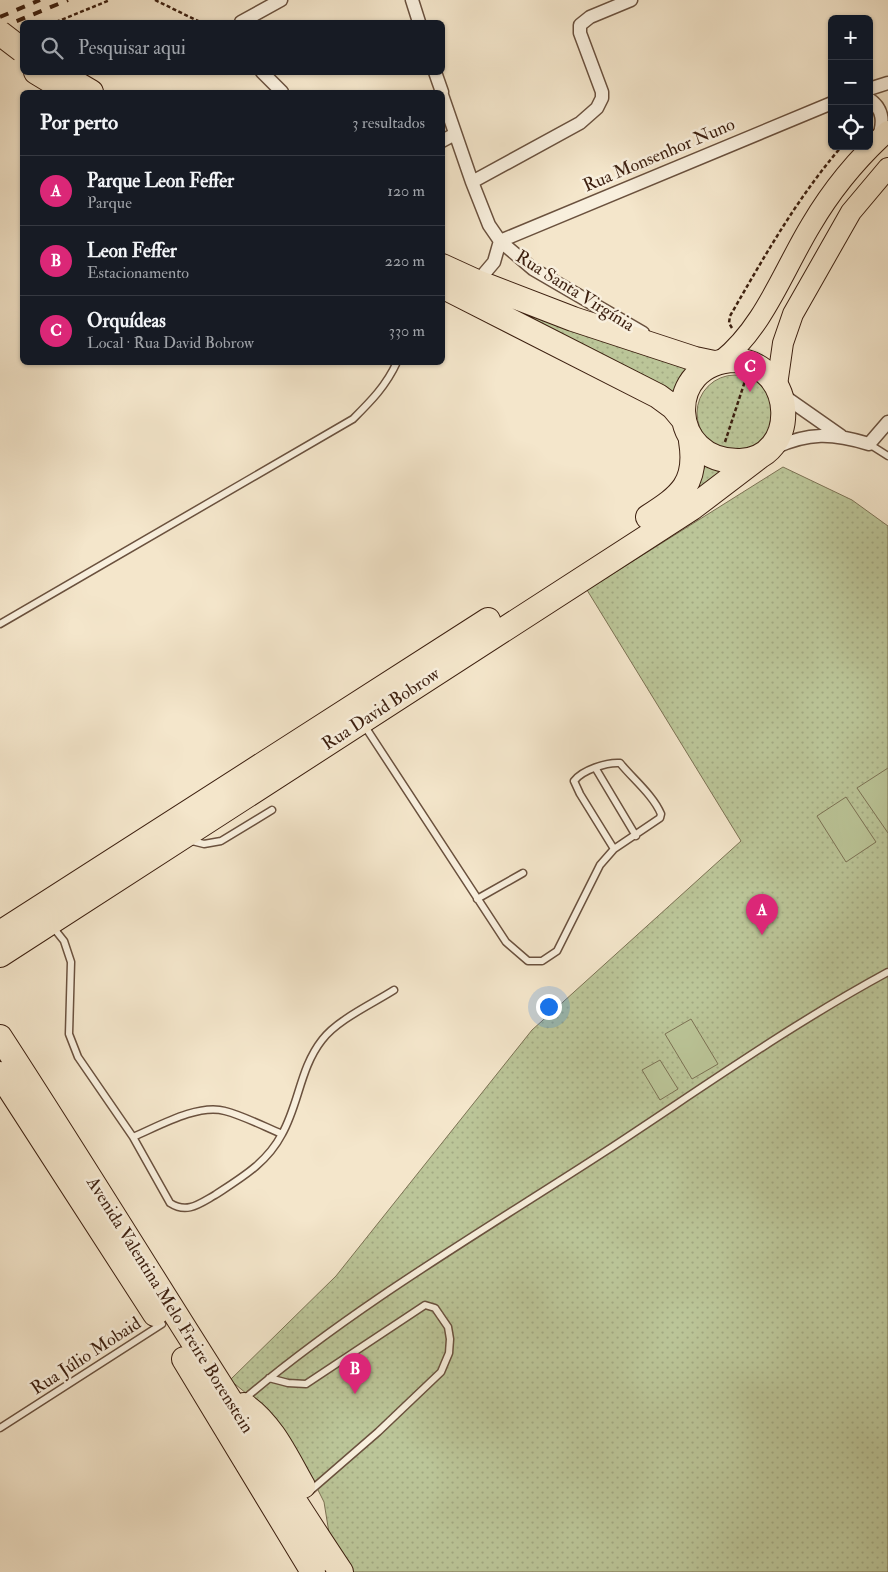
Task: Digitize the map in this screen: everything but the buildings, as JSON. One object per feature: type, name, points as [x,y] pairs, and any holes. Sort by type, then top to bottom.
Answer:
[{"type":"highway","points":[[0,34],[20,49]]},
{"type":"highway","points":[[0,47],[20,62]]},
{"type":"highway","points":[[41,75],[66,90]]},
{"type":"highway","points":[[63,75],[89,90]]},
{"type":"highway","points":[[445,267],[477,282],[573,319],[665,349]]},
{"type":"highway","points":[[445,288],[658,396],[673,407],[683,419]]},
{"type":"highway","name":"Rua Santa Virgínia","points":[[665,349],[718,362]]},
{"type":"highway","points":[[718,362],[735,360],[752,363],[766,371],[779,389]]},
{"type":"highway","name":"Rua David Bobrow","points":[[0,933],[668,505],[681,493],[689,479],[693,462],[691,441],[683,419],[682,405],[688,387],[701,371],[718,362]]},
{"type":"highway","name":"Rua David Bobrow","points":[[0,955],[692,508],[764,454],[783,421],[779,389]]},
{"type":"highway","points":[[691,441],[719,459],[741,461],[764,454]]},
{"type":"highway","name":"Avenida Valentina Melo Freire Borenstein","points":[[0,1037],[232,1396],[312,1529],[341,1572]]},
{"type":"highway","name":"Avenida Valentina Melo Freire Borenstein","points":[[0,1074],[162,1324],[313,1572]]},
{"type":"highway","points":[[232,1396],[254,1411],[273,1435],[319,1518],[305,1536],[298,1536],[282,1523]]},
{"type":"main road","points":[[718,362],[751,331],[811,224],[832,195],[882,136]]},
{"type":"main road","points":[[779,389],[783,343],[793,314],[841,227],[868,190],[888,168]]},
{"type":"street","points":[[244,20],[281,0]]},
{"type":"street","points":[[412,0],[418,20]]},
{"type":"street","points":[[472,182],[580,123],[597,108],[602,98],[602,92],[580,33],[580,25],[590,17],[631,0]]},
{"type":"street","points":[[265,75],[280,90]]},
{"type":"street","name":"Rua Santa Virgínia","points":[[436,75],[441,90]]},
{"type":"street","points":[[873,88],[888,83]]},
{"type":"street","points":[[873,102],[877,105],[882,116],[882,136]]},
{"type":"street","name":"Rua Santa Virgínia","points":[[445,103],[489,225],[500,241],[533,268],[625,322],[665,349]]},
{"type":"street","name":"Rua Monsenhor Nuno","points":[[500,241],[828,105]]},
{"type":"street","points":[[445,139],[455,134]]},
{"type":"street","points":[[477,282],[494,262],[500,241]]},
{"type":"street","points":[[779,389],[841,436]]},
{"type":"street","points":[[764,454],[795,439],[821,435],[841,436],[869,444],[888,422]]},
{"type":"lane","points":[[0,624],[353,419],[376,397],[389,380],[396,365]]},
{"type":"lane","points":[[869,444],[888,456]]},
{"type":"lane","points":[[362,722],[506,942],[518,955],[528,961],[542,961],[557,951],[600,865],[614,849],[636,836],[660,818],[659,808],[620,763],[606,764],[577,777],[575,786],[614,849]]},
{"type":"lane","points":[[596,769],[636,836]]},
{"type":"lane","points":[[182,838],[204,844],[221,841],[272,810]]},
{"type":"lane","points":[[477,900],[523,873]]},
{"type":"lane","points":[[49,923],[64,941],[71,962],[69,1034],[78,1057],[133,1137],[170,1203],[186,1210],[197,1206],[251,1172],[282,1134],[304,1070],[323,1038],[333,1028],[394,990]]},
{"type":"lane","points":[[232,1396],[269,1378],[319,1340],[441,1257],[607,1150],[740,1060],[851,992],[888,972]]},
{"type":"lane","points":[[133,1137],[181,1116],[206,1110],[223,1110],[282,1134]]},
{"type":"lane","points":[[269,1378],[288,1383],[306,1384],[425,1305],[435,1308],[448,1327],[450,1339],[449,1354],[441,1372],[378,1432],[307,1494]]},
{"type":"lane","name":"Rua Júlio Mobaid","points":[[0,1428],[162,1324]]},
{"type":"path","points":[[61,20],[110,0]]},
{"type":"path","points":[[155,0],[196,20]]},
{"type":"green space","points":[[480,292],[696,371],[679,402]]},
{"type":"green space","points":[[735,375],[750,378],[762,386],[770,398],[773,413],[770,428],[762,440],[750,448],[735,451],[720,448],[708,440],[700,428],[697,413],[700,398],[708,386],[720,378]]},
{"type":"green space","points":[[707,462],[729,470],[729,478],[694,491]]},
{"type":"green space","points":[[783,467],[852,500],[888,526],[888,1572],[350,1572],[330,1539],[324,1502],[311,1476],[258,1403],[230,1380],[336,1276],[532,1030],[741,841],[587,590]]},
{"type":"green space","points":[[888,768],[888,833],[857,788]]},
{"type":"green space","points":[[846,797],[876,842],[846,862],[817,816]]},
{"type":"green space","points":[[691,1019],[718,1064],[692,1079],[665,1034]]},
{"type":"green space","points":[[660,1060],[678,1089],[660,1100],[642,1070]]},
{"type":"railway","points":[[0,17],[40,0]]},
{"type":"railway","points":[[0,28],[68,0]]},
{"type":"place","name":"Orquídeas","points":[[750,392]]},
{"type":"place","name":"Parque Leon Feffer","points":[[762,935]]},
{"type":"place","name":"Leon Feffer","points":[[355,1394]]}]
